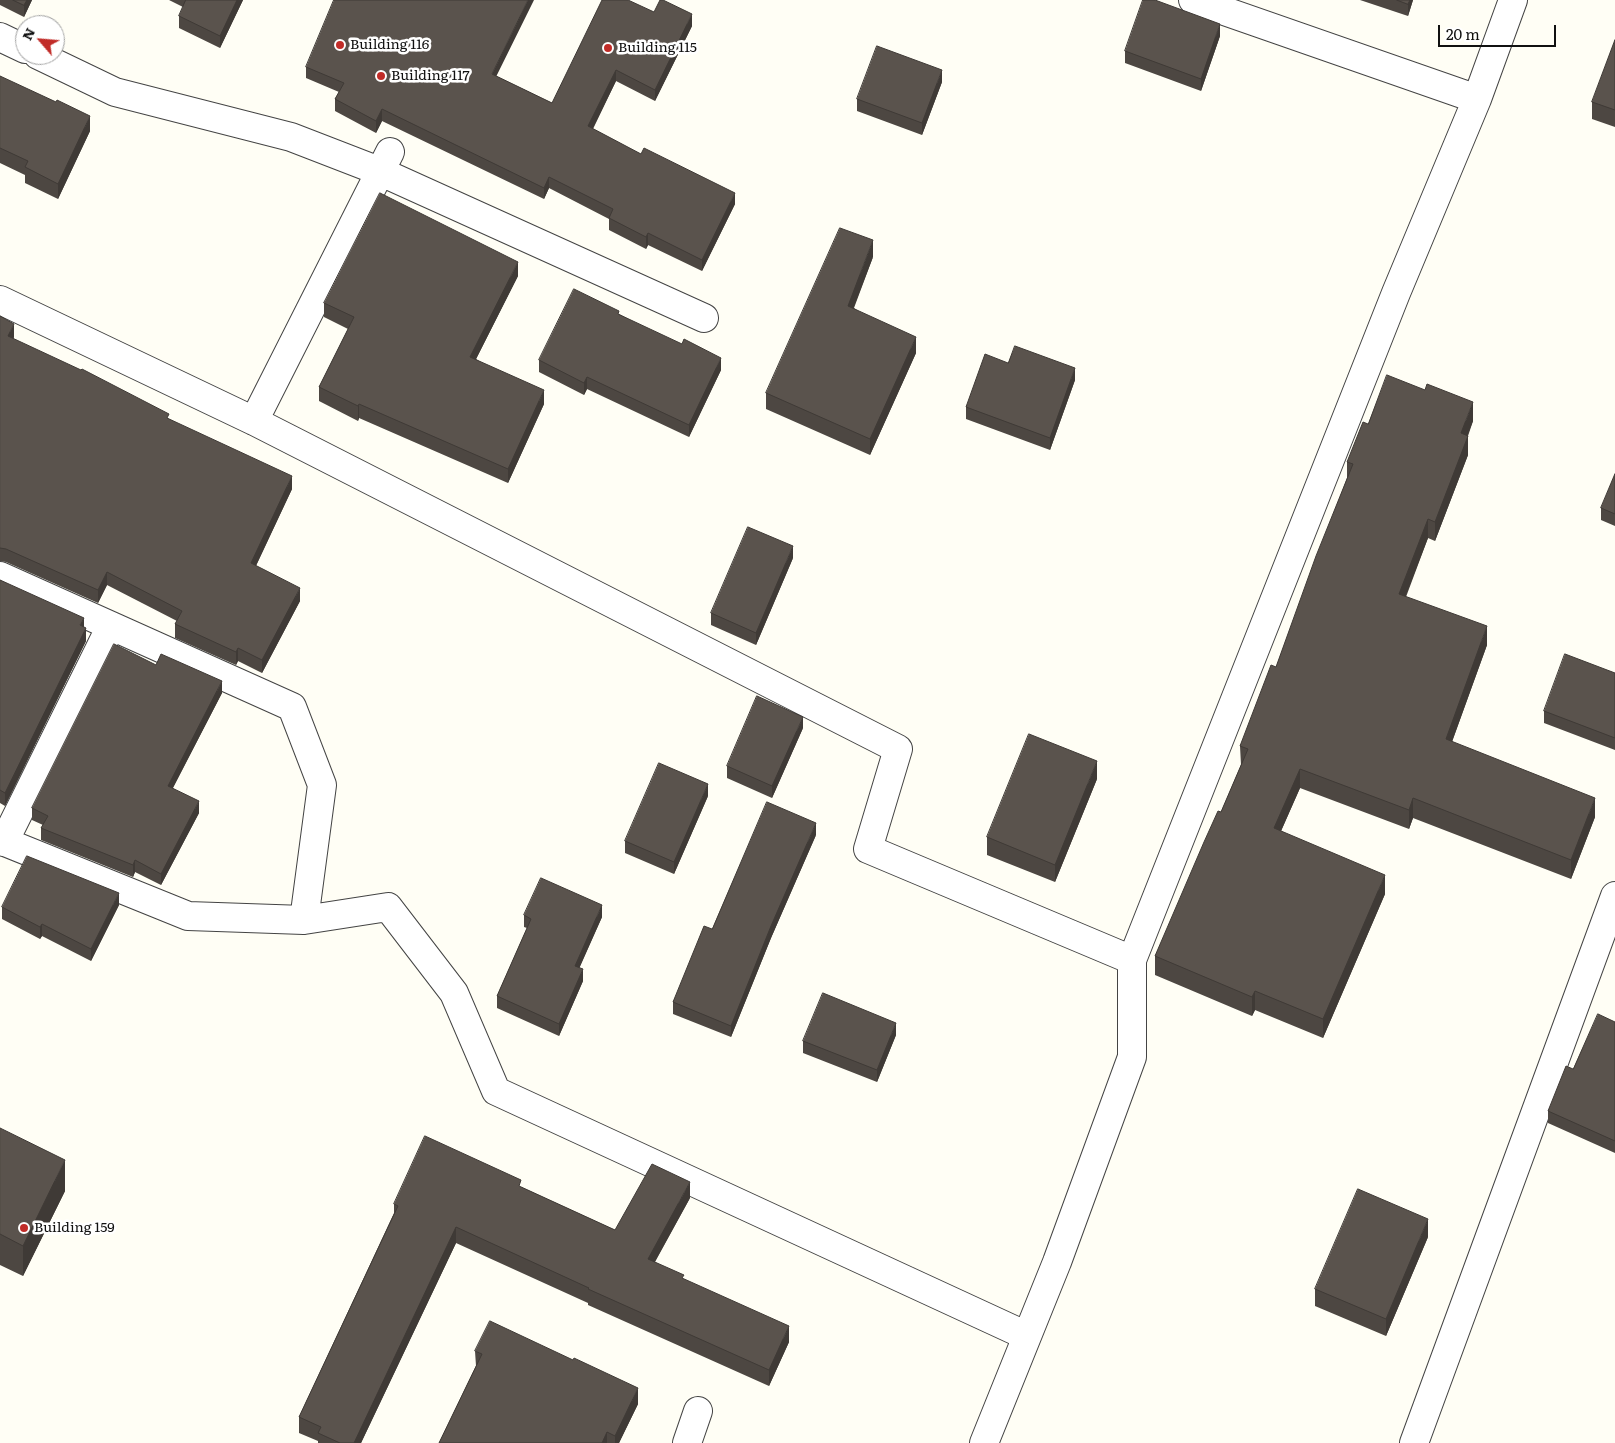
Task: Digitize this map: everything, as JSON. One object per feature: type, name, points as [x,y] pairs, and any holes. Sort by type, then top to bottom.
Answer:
[{"type":"street","points":[[1194,0],[1477,99]]},
{"type":"street","points":[[984,1443],[1060,1252],[1132,1057],[1132,960],[1392,303],[1477,99],[1513,0]]},
{"type":"street","points":[[0,37],[15,44]]},
{"type":"street","points":[[59,65],[115,92],[385,162],[704,318]]},
{"type":"street","points":[[254,422],[385,162]]},
{"type":"street","points":[[0,300],[254,422],[898,749],[868,849],[1132,960]]},
{"type":"street","points":[[0,576],[292,707],[322,785],[304,920]]},
{"type":"street","points":[[111,626],[2,841],[188,916],[304,920],[388,907],[454,993],[496,1091],[1027,1336]]},
{"type":"street","points":[[1414,1443],[1615,896]]},
{"type":"street","points":[[686,1443],[698,1411]]},
{"type":"building","points":[[13,0],[27,0],[24,5]]},
{"type":"building","points":[[186,0],[237,0],[220,36],[179,16]]},
{"type":"building","points":[[334,0],[528,0],[492,74],[552,103],[602,0],[628,0],[654,12],[660,0],[663,0],[692,14],[655,90],[616,70],[588,126],[641,154],[644,148],[735,193],[702,260],[648,233],[646,237],[609,218],[613,209],[549,177],[544,188],[382,109],[376,121],[335,99],[344,83],[306,67]]},
{"type":"building","points":[[1143,0],[1155,0],[1220,24],[1201,79],[1125,51]]},
{"type":"building","points":[[1397,0],[1410,0],[1408,4]]},
{"type":"building","points":[[1615,40],[1615,110],[1592,102]]},
{"type":"building","points":[[877,46],[942,70],[922,123],[857,99]]},
{"type":"building","points":[[0,76],[90,116],[58,184],[25,167],[28,161],[0,148]]},
{"type":"building","points":[[380,193],[518,262],[470,357],[544,390],[508,469],[359,404],[358,406],[319,387],[354,317],[324,303]]},
{"type":"building","points":[[840,228],[873,240],[848,306],[916,337],[870,439],[766,393]]},
{"type":"building","points":[[574,289],[619,311],[618,314],[682,344],[684,339],[721,358],[689,425],[587,377],[584,383],[539,360]]},
{"type":"building","points":[[0,316],[14,324],[8,336],[82,369],[169,414],[167,418],[292,476],[251,563],[300,588],[262,660],[238,648],[236,652],[175,624],[182,611],[107,572],[98,590],[0,548]]},
{"type":"building","points":[[1015,346],[1075,368],[1050,438],[966,407],[985,354],[1008,363]]},
{"type":"building","points":[[1387,375],[1425,390],[1427,384],[1473,402],[1461,433],[1468,436],[1435,522],[1428,519],[1399,594],[1487,626],[1446,739],[1595,798],[1571,860],[1413,798],[1409,810],[1300,769],[1274,828],[1385,875],[1323,1019],[1255,991],[1252,997],[1155,956],[1204,842],[1218,811],[1221,812],[1248,749],[1240,746],[1271,665],[1276,667],[1316,556],[1353,464],[1347,462],[1363,422],[1368,424]]},
{"type":"building","points":[[1615,474],[1615,514],[1601,508]]},
{"type":"building","points":[[748,527],[793,546],[756,633],[711,613]]},
{"type":"building","points":[[0,580],[84,618],[80,625],[86,628],[5,793],[0,790]]},
{"type":"building","points":[[114,644],[156,665],[161,654],[222,681],[168,786],[199,801],[161,874],[135,860],[133,865],[41,828],[48,816],[32,808]]},
{"type":"building","points":[[1565,654],[1615,673],[1615,738],[1544,711]]},
{"type":"building","points":[[757,696],[803,717],[772,786],[727,766]]},
{"type":"building","points":[[1029,734],[1097,761],[1055,865],[987,837]]},
{"type":"building","points":[[659,763],[708,784],[674,862],[625,841]]},
{"type":"building","points":[[767,802],[816,823],[771,926],[731,1026],[673,1002],[704,926],[712,929]]},
{"type":"building","points":[[27,856],[119,893],[91,949],[42,924],[40,927],[2,907]]},
{"type":"building","points":[[541,878],[602,905],[575,966],[583,969],[559,1024],[497,996],[531,919],[524,915]]},
{"type":"building","points":[[823,993],[896,1023],[877,1070],[803,1041]]},
{"type":"building","points":[[1598,1014],[1615,1022],[1615,1141],[1548,1111],[1566,1066],[1573,1069]]},
{"type":"building","name":"Building 159","points":[[0,1128],[65,1160],[23,1246],[0,1234]]},
{"type":"building","points":[[425,1136],[521,1180],[519,1186],[615,1230],[652,1164],[690,1182],[648,1259],[684,1275],[682,1278],[789,1326],[769,1370],[588,1289],[456,1227],[354,1443],[340,1443],[318,1433],[321,1427],[299,1417],[398,1206],[394,1204]]},
{"type":"building","points":[[1358,1189],[1428,1219],[1386,1319],[1315,1289]]},
{"type":"building","points":[[490,1321],[638,1388],[615,1436],[607,1432],[602,1443],[439,1443],[482,1354],[475,1351]]},
{"type":"place","name":"Building 116","points":[[340,45]]},
{"type":"place","name":"Building 115","points":[[608,48]]},
{"type":"place","name":"Building 117","points":[[381,76]]},
{"type":"place","name":"Building 159","points":[[24,1228]]}]
